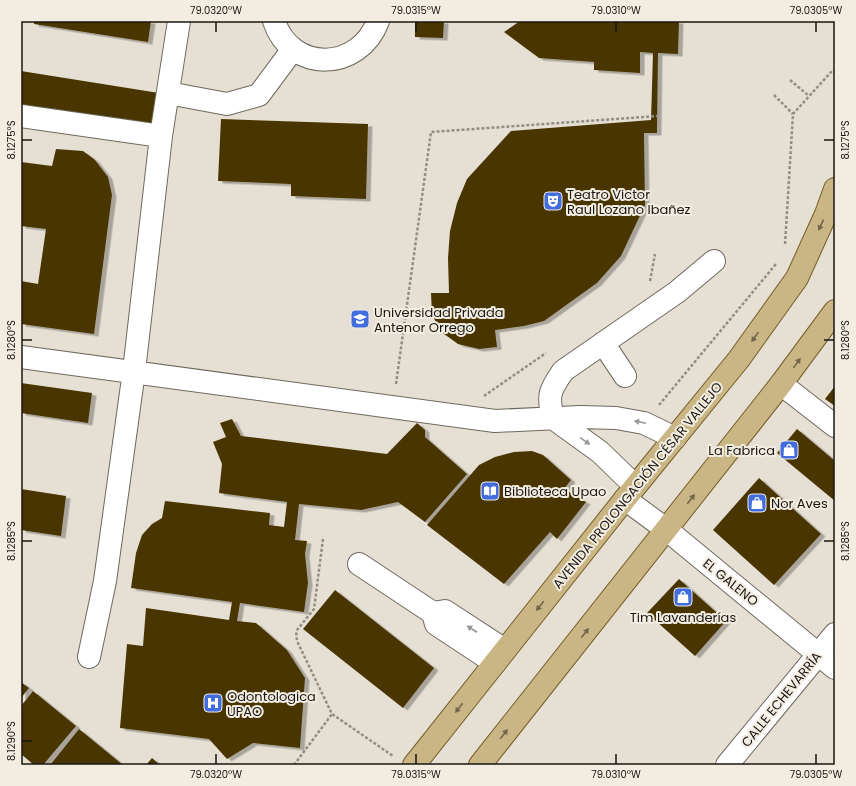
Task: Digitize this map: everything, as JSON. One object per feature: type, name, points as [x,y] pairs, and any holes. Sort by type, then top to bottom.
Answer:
[{"type":"main road","name":"AVENIDA PROLONGACIÓN CÉSAR VALLEJO","points":[[414,765],[630,493],[739,360],[797,278],[826,214],[835,189]]},
{"type":"main road","points":[[480,765],[667,530],[781,384],[835,311]]},
{"type":"street","points":[[89,657],[105,581],[134,371],[161,136],[179,21]]},
{"type":"street","points":[[274,21],[278,32],[293,49],[314,59],[336,59],[357,50],[373,34],[378,21]]},
{"type":"street","points":[[168,93],[227,104],[260,95],[293,49]]},
{"type":"street","points":[[21,116],[161,136]]},
{"type":"street","points":[[553,418],[549,403],[552,388],[562,371],[677,292],[714,261]]},
{"type":"street","points":[[603,343],[625,376]]},
{"type":"street","points":[[21,357],[134,371],[494,421],[580,417],[616,418],[644,423],[675,438]]},
{"type":"street","points":[[781,384],[835,426]]},
{"type":"street","name":"EL GALENO","points":[[553,418],[600,452],[630,493],[667,530],[835,668]]},
{"type":"street","points":[[359,564],[433,613],[445,611],[500,657]]},
{"type":"street","name":"CALLE ECHEVARRÍA","points":[[726,765],[835,634]]},
{"type":"path","points":[[785,246],[793,114],[832,71],[835,71]]},
{"type":"path","points":[[790,80],[809,96]]},
{"type":"path","points":[[774,95],[793,114]]},
{"type":"path","points":[[403,385],[395,384],[431,132],[658,116]]},
{"type":"path","points":[[644,285],[651,281],[655,254]]},
{"type":"path","points":[[644,423],[779,260]]},
{"type":"path","points":[[483,396],[548,352]]},
{"type":"path","points":[[323,539],[314,609],[297,630],[296,636],[332,714],[394,757]]},
{"type":"path","points":[[294,765],[332,714]]},
{"type":"building","points":[[34,21],[151,21],[148,42],[34,24]]},
{"type":"building","points":[[415,21],[444,21],[443,38],[415,37]]},
{"type":"building","points":[[520,21],[679,21],[678,54],[658,53],[657,133],[644,133],[645,205],[621,256],[597,283],[544,321],[524,326],[495,330],[497,347],[479,349],[458,344],[440,331],[432,314],[431,293],[449,293],[448,258],[450,231],[457,203],[467,179],[511,131],[651,120],[653,53],[640,52],[640,73],[594,70],[594,62],[539,58],[504,32]]},
{"type":"building","points":[[21,71],[159,93],[154,126],[21,105]]},
{"type":"building","points":[[221,119],[368,124],[366,199],[291,196],[291,184],[218,181]]},
{"type":"building","points":[[56,149],[83,151],[95,160],[108,177],[112,195],[94,334],[21,324],[21,281],[38,284],[46,229],[21,226],[21,162],[52,166]]},
{"type":"building","points":[[21,383],[92,393],[88,423],[21,413]]},
{"type":"building","points":[[835,386],[835,406],[825,399]]},
{"type":"building","points":[[232,419],[241,436],[387,454],[417,423],[425,430],[425,437],[467,474],[425,522],[398,502],[361,510],[299,504],[295,540],[307,541],[305,554],[308,583],[304,612],[240,603],[237,621],[256,623],[287,650],[305,678],[300,748],[253,743],[227,759],[209,739],[120,728],[127,644],[143,646],[146,608],[229,620],[232,602],[131,588],[136,553],[142,535],[152,524],[162,518],[165,501],[270,513],[269,525],[284,527],[287,502],[219,493],[222,464],[213,442],[226,437],[220,423]]},
{"type":"building","points":[[797,429],[835,461],[835,501],[777,453]]},
{"type":"building","points":[[532,451],[543,455],[571,480],[564,489],[586,502],[557,539],[550,532],[504,584],[427,525],[479,465],[495,457],[514,452]]},
{"type":"building","points":[[759,478],[821,534],[774,585],[713,530]]},
{"type":"building","points":[[21,489],[66,496],[61,536],[21,530]]},
{"type":"building","points":[[679,579],[726,621],[695,656],[647,613]]},
{"type":"building","points":[[335,590],[434,668],[403,708],[303,629]]},
{"type":"building","points":[[21,682],[29,688],[21,698]]},
{"type":"building","points":[[33,691],[76,726],[43,765],[34,765],[21,754],[21,706]]},
{"type":"building","points":[[79,729],[123,765],[50,765]]},
{"type":"building","points":[[152,758],[160,765],[146,765]]},
{"type":"place","name":"Teatro Victor Raul Lozano Ibañez","points":[[553,201]]},
{"type":"place","name":"Universidad Privada Antenor Orrego","points":[[360,319]]},
{"type":"place","name":"La Fabrica","points":[[789,450]]},
{"type":"place","name":"Biblioteca Upao","points":[[490,491]]},
{"type":"place","name":"Nor Aves","points":[[757,503]]},
{"type":"place","name":"Tim Lavanderías","points":[[683,597]]},
{"type":"place","name":"Odontologica UPAO","points":[[213,703]]}]
